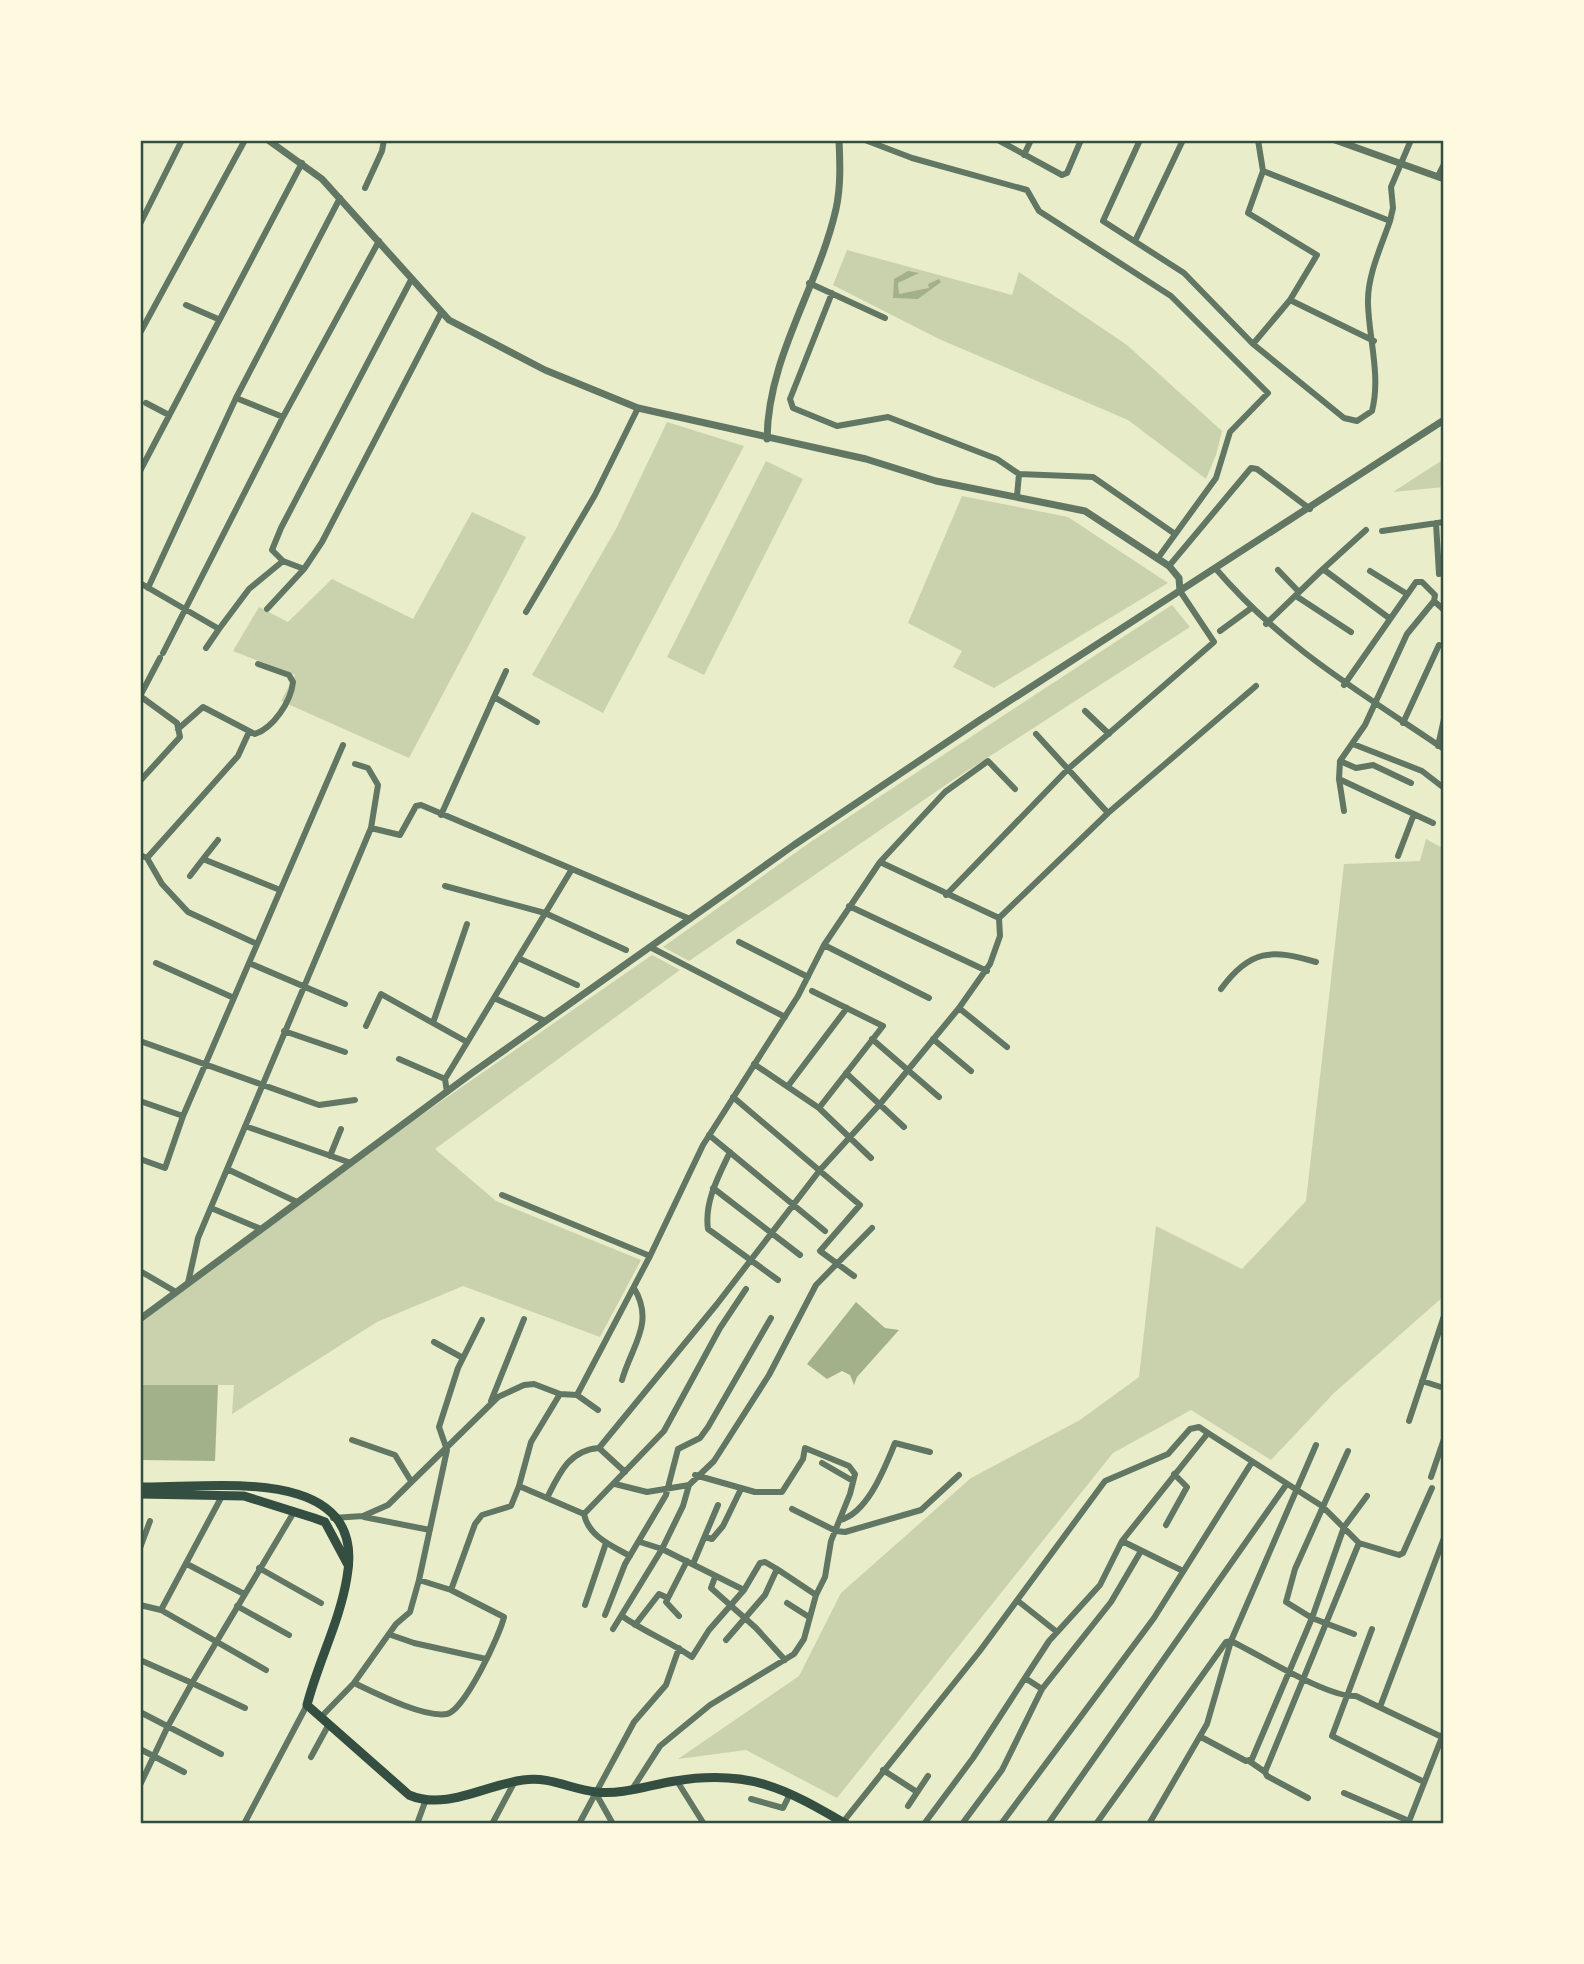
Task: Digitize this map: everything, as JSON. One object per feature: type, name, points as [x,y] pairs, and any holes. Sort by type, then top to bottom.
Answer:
[{"type":"main road","points":[[140,1487],[244,1484],[308,1498],[335,1518],[348,1538],[349,1567],[307,1705],[409,1795],[425,1802],[515,1781],[552,1780],[595,1792],[631,1791],[709,1776],[735,1777],[773,1786],[845,1823]]},
{"type":"main road","points":[[244,1484],[244,1496]]},
{"type":"main road","points":[[140,1494],[244,1496],[325,1522],[349,1567]]},
{"type":"street","points":[[140,224],[182,140]]},
{"type":"street","points":[[140,333],[245,140]]},
{"type":"street","points":[[268,140],[302,163],[340,198],[441,313],[466,331],[545,370],[638,408],[767,439],[866,458],[936,481],[1085,511],[1169,566],[1179,578],[1180,591],[1214,642],[1068,769],[946,895]]},
{"type":"street","points":[[365,188],[382,151],[384,140]]},
{"type":"street","points":[[767,439],[775,377],[835,212],[839,182],[839,140]]},
{"type":"street","points":[[864,140],[912,158],[1027,190],[1039,211],[1171,296],[1268,393],[1230,432],[1216,478],[1158,558]]},
{"type":"street","points":[[998,140],[1062,175],[1066,173],[1081,140]]},
{"type":"street","points":[[1024,155],[1031,140]]},
{"type":"street","points":[[1140,140],[1103,221],[1191,279],[1253,344],[1344,418],[1357,421],[1369,416],[1373,406],[1374,341],[1367,302],[1370,281],[1393,208],[1391,187],[1411,140]]},
{"type":"street","points":[[1135,241],[1183,140]]},
{"type":"street","points":[[1253,344],[1290,300],[1317,255],[1248,213],[1264,171],[1258,140]]},
{"type":"street","points":[[1335,140],[1441,178],[1444,164]]},
{"type":"street","points":[[141,468],[302,163]]},
{"type":"street","points":[[1264,171],[1390,221]]},
{"type":"street","points":[[148,588],[236,398],[340,198]]},
{"type":"street","points":[[140,780],[180,737],[177,723],[140,696],[282,417],[379,241]]},
{"type":"street","points":[[304,569],[283,561],[272,550],[411,279]]},
{"type":"street","points":[[809,283],[885,318]]},
{"type":"street","points":[[832,293],[790,399],[793,408],[837,426],[888,417],[997,459],[1019,474],[1093,477],[1175,534]]},
{"type":"street","points":[[1290,300],[1374,341]]},
{"type":"street","points":[[186,305],[218,320]]},
{"type":"street","points":[[267,610],[304,569],[322,542],[441,313]]},
{"type":"street","points":[[236,398],[282,417]]},
{"type":"street","points":[[146,404],[169,415]]},
{"type":"street","points":[[526,612],[595,495],[638,408]]},
{"type":"street","points":[[142,1314],[690,919],[980,720],[1444,420]]},
{"type":"street","points":[[1169,566],[1251,468],[1257,469],[1310,509]]},
{"type":"street","points":[[1017,496],[1019,474]]},
{"type":"street","points":[[1382,531],[1440,523],[1439,574]]},
{"type":"street","points":[[1266,624],[1366,530]]},
{"type":"street","points":[[206,648],[249,589],[283,561]]},
{"type":"street","points":[[1216,569],[1266,624],[1344,685],[1441,748],[1444,719]]},
{"type":"street","points":[[1323,569],[1389,618]]},
{"type":"street","points":[[1278,570],[1298,594],[1351,632]]},
{"type":"street","points":[[1370,570],[1407,594]]},
{"type":"street","points":[[1344,685],[1416,582],[1422,582],[1435,595],[1434,601],[1408,634],[1365,725],[1340,761],[1339,779],[1344,811]]},
{"type":"street","points":[[140,583],[219,629]]},
{"type":"street","points":[[1434,601],[1444,610]]},
{"type":"street","points":[[1220,631],[1250,609]]},
{"type":"street","points":[[1403,723],[1439,645]]},
{"type":"street","points":[[178,729],[203,707],[249,732],[255,734],[266,730],[293,687],[289,675],[258,664]]},
{"type":"street","points":[[441,815],[506,671]]},
{"type":"street","points":[[547,1498],[568,1461],[578,1452],[599,1448],[792,1204],[880,1104],[959,1008],[987,971],[998,945],[999,918],[1108,813],[1256,686]]},
{"type":"street","points":[[494,698],[537,722]]},
{"type":"street","points":[[1085,711],[1109,734]]},
{"type":"street","points":[[249,732],[238,756],[143,857],[162,884],[188,912],[257,944]]},
{"type":"street","points":[[1036,734],[1108,813]]},
{"type":"street","points":[[1353,744],[1422,771],[1444,788]]},
{"type":"street","points":[[140,1159],[164,1168],[204,1066],[343,745]]},
{"type":"street","points":[[577,1395],[634,1288],[709,1135],[785,1017],[824,945],[880,862],[945,792],[988,761],[1015,789]]},
{"type":"street","points":[[1340,761],[1356,768],[1373,765],[1411,783]]},
{"type":"street","points":[[188,1283],[198,1238],[371,828],[378,785],[368,768],[355,764]]},
{"type":"street","points":[[1339,779],[1433,823]]},
{"type":"street","points":[[371,828],[400,835],[418,805],[690,919]]},
{"type":"street","points":[[1398,856],[1414,814]]},
{"type":"street","points":[[190,876],[218,841]]},
{"type":"street","points":[[202,859],[280,890]]},
{"type":"street","points":[[880,862],[999,918]]},
{"type":"street","points":[[447,1092],[445,1079],[572,869]]},
{"type":"street","points":[[445,886],[545,913],[626,950]]},
{"type":"street","points":[[849,906],[987,971]]},
{"type":"street","points":[[433,1023],[467,925]]},
{"type":"street","points":[[739,942],[808,977]]},
{"type":"street","points":[[824,945],[929,998]]},
{"type":"street","points":[[650,947],[785,1017]]},
{"type":"street","points":[[1221,989],[1233,973],[1247,962],[1272,952],[1316,962]]},
{"type":"street","points":[[518,958],[577,985]]},
{"type":"street","points":[[156,963],[234,998]]},
{"type":"street","points":[[249,963],[345,1004]]},
{"type":"street","points":[[812,991],[883,1026],[819,1108]]},
{"type":"street","points":[[366,1026],[381,994],[467,1042]]},
{"type":"street","points":[[494,998],[545,1021]]},
{"type":"street","points":[[959,1008],[1007,1046]]},
{"type":"street","points":[[788,1086],[847,1009]]},
{"type":"street","points":[[284,1031],[345,1052]]},
{"type":"street","points":[[872,1039],[939,1097]]},
{"type":"street","points":[[933,1039],[971,1071]]},
{"type":"street","points":[[140,1041],[319,1105],[355,1100]]},
{"type":"street","points":[[399,1059],[445,1079]]},
{"type":"street","points":[[754,1064],[819,1108],[871,1158]]},
{"type":"street","points":[[846,1073],[904,1127]]},
{"type":"street","points":[[733,1097],[859,1205],[820,1251],[854,1276]]},
{"type":"street","points":[[140,1101],[183,1116]]},
{"type":"street","points":[[245,1126],[351,1163]]},
{"type":"street","points":[[330,1156],[341,1129]]},
{"type":"street","points":[[709,1135],[825,1231]]},
{"type":"street","points":[[730,1152],[713,1188],[708,1229],[778,1280]]},
{"type":"street","points":[[228,1169],[297,1202]]},
{"type":"street","points":[[713,1188],[800,1255]]},
{"type":"street","points":[[502,1195],[650,1256]]},
{"type":"street","points":[[211,1208],[261,1229]]},
{"type":"street","points":[[613,1629],[662,1549],[683,1506],[689,1485],[695,1475],[725,1446],[769,1375],[816,1285],[872,1228]]},
{"type":"street","points":[[140,1271],[176,1292]]},
{"type":"street","points":[[622,1380],[628,1359],[641,1334],[645,1313],[634,1288]]},
{"type":"street","points":[[584,1514],[664,1431],[720,1328],[746,1289]]},
{"type":"street","points":[[1409,1421],[1444,1315]]},
{"type":"street","points":[[604,1615],[630,1556],[669,1487],[678,1449],[699,1438],[708,1427],[771,1318]]},
{"type":"street","points":[[489,1406],[524,1319]]},
{"type":"street","points":[[311,1757],[325,1721],[396,1625],[410,1612],[446,1450],[439,1427],[463,1358],[482,1320]]},
{"type":"street","points":[[434,1342],[463,1358]]},
{"type":"street","points":[[1422,1381],[1444,1388]]},
{"type":"street","points":[[363,1517],[388,1504],[498,1397],[524,1385],[534,1384],[560,1394],[577,1395],[598,1410]]},
{"type":"street","points":[[452,1590],[475,1524],[482,1515],[511,1506],[531,1442],[560,1394]]},
{"type":"street","points":[[845,1823],[883,1770],[1018,1601],[1105,1481],[1117,1473],[1168,1454],[1190,1429],[1199,1427],[1297,1493],[1322,1506],[1359,1543],[1399,1555],[1403,1553],[1432,1488]]},
{"type":"street","points":[[924,1824],[973,1758],[1057,1632],[1100,1585],[1122,1541],[1208,1433]]},
{"type":"street","points":[[1431,1477],[1444,1439]]},
{"type":"street","points":[[352,1440],[395,1455],[411,1481]]},
{"type":"street","points":[[840,1520],[850,1517],[860,1507],[895,1443],[930,1452]]},
{"type":"street","points":[[1149,1824],[1201,1737],[1231,1641],[1316,1445]]},
{"type":"street","points":[[599,1448],[625,1472]]},
{"type":"street","points":[[631,1791],[660,1746],[710,1705],[794,1654],[804,1639],[816,1595],[825,1577],[835,1531],[855,1474],[849,1466],[805,1448],[803,1459],[782,1492],[740,1489],[695,1475]]},
{"type":"street","points":[[1348,1451],[1286,1591],[1287,1604],[1312,1618],[1354,1634]]},
{"type":"street","points":[[1001,1824],[1154,1618],[1252,1462]]},
{"type":"street","points":[[822,1463],[853,1481]]},
{"type":"street","points":[[1166,1525],[1187,1487],[1174,1474]]},
{"type":"street","points":[[792,1509],[835,1531],[845,1532],[921,1510],[959,1475]]},
{"type":"street","points":[[615,1484],[647,1492],[689,1485]]},
{"type":"street","points":[[1048,1824],[1286,1485]]},
{"type":"street","points":[[519,1486],[584,1514]]},
{"type":"street","points":[[705,1536],[712,1539],[719,1531],[740,1489]]},
{"type":"street","points":[[161,1610],[222,1496]]},
{"type":"street","points":[[1249,1761],[1291,1671],[1344,1527],[1367,1496]]},
{"type":"street","points":[[679,1616],[667,1605],[668,1598],[705,1536],[718,1505]]},
{"type":"street","points":[[140,1785],[167,1726],[294,1512]]},
{"type":"street","points":[[584,1514],[586,1525],[606,1543],[630,1556]]},
{"type":"street","points":[[325,1522],[335,1518],[363,1517],[430,1530]]},
{"type":"street","points":[[140,1548],[150,1521]]},
{"type":"street","points":[[1380,1707],[1444,1538]]},
{"type":"street","points":[[1122,1541],[1182,1571]]},
{"type":"street","points":[[640,1542],[662,1549],[744,1590]]},
{"type":"street","points":[[585,1605],[606,1543]]},
{"type":"street","points":[[1265,1772],[1359,1543]]},
{"type":"street","points":[[962,1824],[1002,1770],[1029,1709],[1042,1689],[1111,1602],[1141,1551]]},
{"type":"street","points":[[622,1616],[692,1657],[744,1590],[760,1563],[765,1562],[816,1595]]},
{"type":"street","points":[[187,1564],[244,1594]]},
{"type":"street","points":[[259,1568],[321,1604]]},
{"type":"street","points":[[726,1640],[743,1617],[765,1595],[777,1569]]},
{"type":"street","points":[[715,1577],[711,1588],[731,1604],[785,1660]]},
{"type":"street","points":[[354,1683],[384,1698],[436,1714],[449,1714],[457,1708],[486,1659],[504,1617],[452,1590],[419,1580]]},
{"type":"street","points":[[635,1625],[659,1594],[668,1598]]},
{"type":"street","points":[[1018,1601],[1057,1632]]},
{"type":"street","points":[[787,1603],[809,1617]]},
{"type":"street","points":[[140,1605],[161,1610],[266,1670]]},
{"type":"street","points":[[237,1606],[289,1635]]},
{"type":"street","points":[[1372,1629],[1332,1736],[1424,1782]]},
{"type":"street","points":[[391,1635],[414,1643],[486,1659]]},
{"type":"street","points":[[1231,1641],[1345,1697],[1356,1696],[1443,1736],[1409,1823],[1345,1793]]},
{"type":"street","points":[[1096,1824],[1222,1646],[1231,1641]]},
{"type":"street","points":[[579,1824],[634,1722],[666,1685],[679,1648]]},
{"type":"street","points":[[140,1660],[245,1708]]},
{"type":"street","points":[[1025,1678],[1042,1689]]},
{"type":"street","points":[[244,1824],[307,1705]]},
{"type":"street","points":[[140,1712],[221,1754]]},
{"type":"street","points":[[1201,1737],[1249,1761],[1308,1798]]},
{"type":"street","points":[[140,1749],[184,1772]]},
{"type":"street","points":[[883,1770],[917,1792]]},
{"type":"street","points":[[908,1806],[928,1776]]},
{"type":"street","points":[[492,1824],[515,1781]]},
{"type":"street","points":[[677,1781],[704,1824]]},
{"type":"street","points":[[595,1792],[613,1824]]},
{"type":"street","points":[[751,1799],[783,1808],[790,1794]]},
{"type":"street","points":[[417,1824],[425,1802]]},
{"type":"shaded area","points":[[847,250],[1012,295],[1019,272],[1127,345],[1222,431],[1206,479],[1128,420],[939,339],[833,285]]},
{"type":"shaded area","points":[[908,271],[919,273],[898,283],[899,294],[929,288],[928,284],[939,279],[941,282],[918,299],[893,298],[894,279]]},
{"type":"shaded area","points":[[667,422],[744,446],[603,713],[532,675],[617,527]]},
{"type":"shaded area","points":[[1444,459],[1444,487],[1393,492]]},
{"type":"shaded area","points":[[766,461],[803,479],[704,675],[667,657]]},
{"type":"shaded area","points":[[962,496],[1068,517],[1168,583],[994,688],[953,667],[962,651],[908,623]]},
{"type":"shaded area","points":[[472,512],[526,537],[409,758],[281,701],[295,675],[233,651],[259,607],[288,622],[332,579],[413,619]]},
{"type":"shaded area","points":[[1172,605],[1190,627],[953,780],[689,961],[663,947],[812,841]]},
{"type":"shaded area","points":[[1426,839],[1444,849],[1444,1296],[1334,1393],[1271,1460],[1191,1410],[1113,1453],[837,1798],[746,1750],[678,1759],[799,1676],[841,1593],[971,1478],[1080,1420],[1139,1377],[1156,1226],[1242,1269],[1306,1201],[1344,864],[1420,861]]},
{"type":"shaded area","points":[[652,955],[680,970],[435,1149],[496,1201],[641,1260],[600,1337],[463,1286],[377,1322],[232,1414],[234,1385],[140,1385],[140,1323],[397,1132]]},
{"type":"shaded area","points":[[856,1302],[885,1328],[899,1330],[857,1377],[854,1385],[850,1375],[842,1371],[827,1379],[807,1364]]},
{"type":"shaded area","points":[[140,1385],[218,1385],[215,1461],[140,1460]]}]
